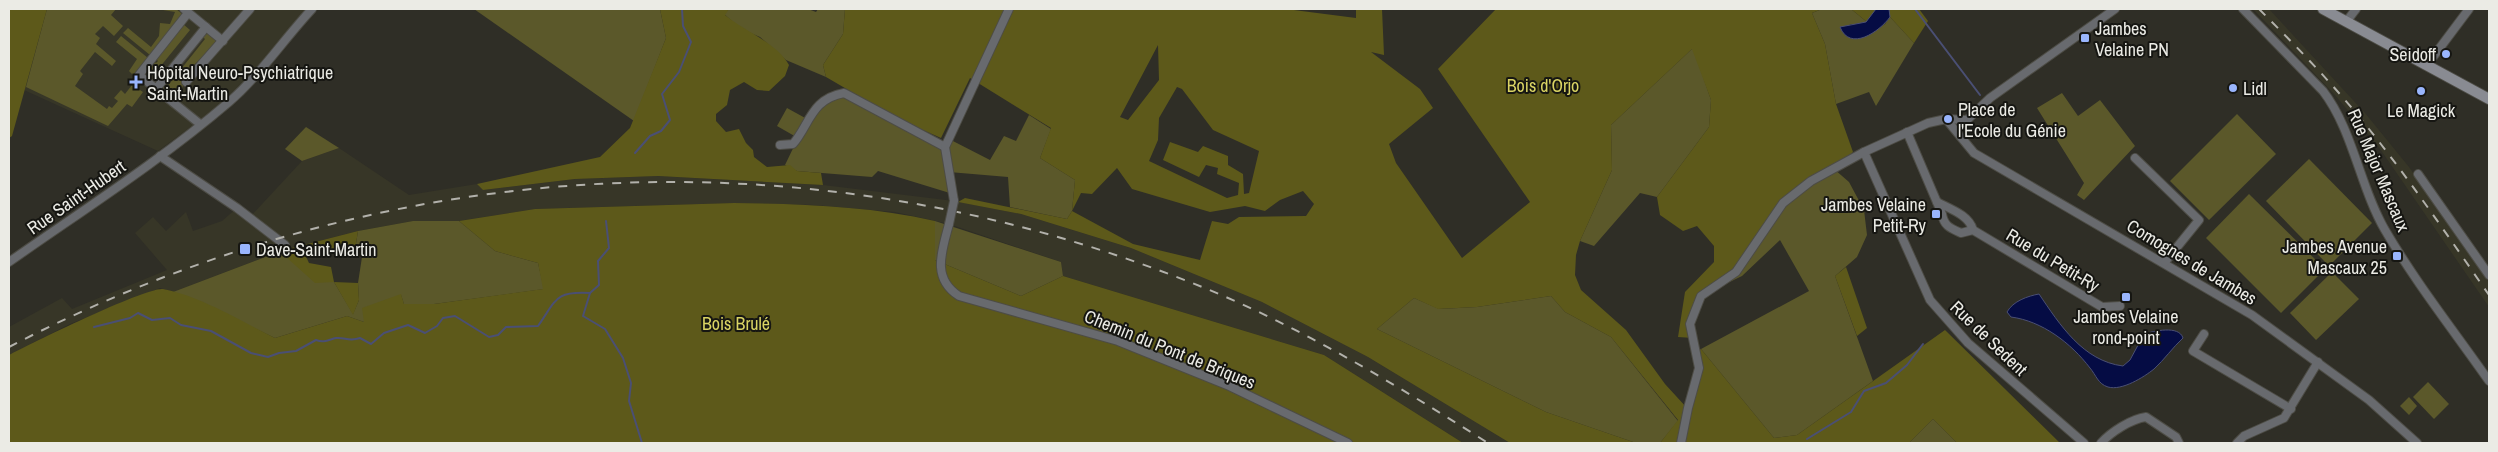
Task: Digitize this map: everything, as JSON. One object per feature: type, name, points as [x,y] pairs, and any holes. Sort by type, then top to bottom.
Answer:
[{"type":"main road","points":[[2324,9],[2489,99]]},
{"type":"street","points":[[186,82],[224,41],[250,9]]},
{"type":"street","points":[[780,145],[793,144],[810,113],[832,97],[844,93],[945,147],[1009,9]]},
{"type":"street","points":[[1681,443],[1699,368],[1690,324],[1702,296],[1736,272],[1783,203],[1811,181],[1864,152],[1907,132],[1928,123],[1946,119],[1967,120],[1990,98],[2115,9]]},
{"type":"street","name":"Rue Major Mascaux","points":[[2243,9],[2323,91],[2335,106],[2357,166],[2384,229],[2489,381]]},
{"type":"street","points":[[2346,22],[2356,9]]},
{"type":"street","points":[[2427,65],[2469,9]]},
{"type":"street","name":"Rue Saint-Hubert","points":[[9,262],[160,156],[236,94],[274,55],[309,10]]},
{"type":"street","points":[[200,124],[139,75],[186,11],[224,41]]},
{"type":"street","points":[[156,89],[206,27]]},
{"type":"street","name":"Comognes de Jambes","points":[[1946,119],[1974,153],[2165,262],[2252,315],[2369,400],[2417,443]]},
{"type":"street","name":"Rue du Petit-Ry","points":[[1907,132],[1944,223],[1961,234],[1973,230]]},
{"type":"street","name":"Chemin du Pont de Briques","points":[[945,147],[954,202],[940,261],[940,272],[948,286],[960,296],[1118,341],[1227,385],[1348,443]]},
{"type":"street","name":"Rue de Sedent","points":[[1864,152],[1930,300],[1968,343],[2084,443]]},
{"type":"street","points":[[160,156],[237,208],[285,245]]},
{"type":"street","points":[[2135,158],[2199,220],[2165,262]]},
{"type":"street","points":[[2418,174],[2489,276]]},
{"type":"street","name":"Rue du Petit-Ry","points":[[1937,202],[1965,217],[1971,223],[1973,230],[2102,307],[2120,306]]},
{"type":"street","points":[[2204,334],[2193,352],[2291,409]]},
{"type":"street","points":[[2237,443],[2244,436],[2280,422],[2291,409],[2318,362]]},
{"type":"street","points":[[2101,443],[2109,435],[2140,418],[2146,417],[2176,437],[2179,443]]},
{"type":"shaded area","name":"Hôpital Neuro-Psychiatrique Saint-Martin","points":[[47,9],[307,9],[249,76],[215,109],[158,151],[24,90]]},
{"type":"shaded area","points":[[47,9],[116,9],[111,15],[123,26],[114,36],[103,26],[95,34],[100,38],[96,44],[116,61],[112,66],[95,52],[80,71],[83,74],[75,86],[107,109],[109,106],[112,108],[118,101],[114,98],[121,90],[125,94],[132,85],[143,92],[132,107],[127,104],[108,126],[26,87]]},
{"type":"shaded area","points":[[157,9],[176,9],[181,13],[181,16],[150,55],[123,33],[128,28],[151,47],[159,36],[160,23],[170,24],[175,12]]},
{"type":"shaded area","points":[[474,9],[660,9],[666,38],[634,121]]},
{"type":"shaded area","points":[[729,9],[808,9],[816,12],[818,9],[845,9],[843,34],[823,65],[826,77],[786,60],[760,37],[741,29],[724,14]]},
{"type":"shaded area","points":[[1822,9],[1851,9],[1867,22],[1859,25],[1849,24],[1870,34],[1885,24],[1890,17],[1914,43],[1876,106],[1869,92],[1836,104],[1825,44],[1812,13]]},
{"type":"shaded area","points":[[1876,9],[1889,9],[1890,17],[1879,28],[1865,37],[1850,38],[1840,27],[1866,22]]},
{"type":"shaded area","points":[[2253,9],[2269,9],[2365,113],[2409,167],[2489,282],[2489,307],[2378,146],[2334,94]]},
{"type":"shaded area","points":[[183,24],[190,30],[155,73],[148,68],[153,61],[156,63],[158,61],[155,58]]},
{"type":"shaded area","points":[[209,33],[217,42],[180,79],[184,84],[175,100],[161,88],[162,86],[166,88],[205,39],[202,36]]},
{"type":"shaded area","points":[[121,36],[148,58],[133,75],[129,71],[137,59],[116,42]]},
{"type":"shaded area","points":[[1693,48],[1711,100],[1709,127],[1657,197],[1640,193],[1594,246],[1580,241],[1612,170],[1611,125]]},
{"type":"shaded area","points":[[844,93],[945,147],[949,139],[990,160],[1004,136],[1016,141],[1029,115],[1051,129],[1040,158],[1075,180],[1072,211],[1067,219],[1010,207],[1008,177],[949,172],[953,194],[878,171],[872,177],[797,171],[785,165],[798,138],[777,126],[787,108],[807,119],[811,113]]},
{"type":"shaded area","points":[[2062,93],[2078,116],[2100,100],[2135,146],[2084,200],[2077,195],[2084,183],[2037,108]]},
{"type":"shaded area","points":[[2237,114],[2276,154],[2209,220],[2170,181]]},
{"type":"shaded area","points":[[306,127],[339,148],[302,161],[285,149]]},
{"type":"shaded area","points":[[339,148],[409,195],[477,184],[483,190],[575,179],[658,176],[823,185],[954,201],[1021,214],[1131,248],[1262,302],[1368,357],[1510,443],[1463,443],[1324,355],[1063,276],[1061,262],[949,224],[895,212],[813,205],[734,203],[535,209],[459,221],[413,221],[358,231],[284,250],[173,292],[160,288],[70,324],[9,355],[9,327],[62,298],[72,309],[167,270],[135,233],[153,217],[166,231],[186,212],[193,231],[222,221],[237,208],[250,217],[302,161]]},
{"type":"shaded area","points":[[2309,159],[2372,223],[2329,266],[2266,201]]},
{"type":"shaded area","points":[[1834,169],[1849,182],[1864,210],[1867,235],[1857,257],[1835,276],[1873,381],[1797,435],[1774,438],[1701,349],[1809,291],[1780,240],[1742,276],[1701,296],[1783,203]]},
{"type":"shaded area","points":[[2249,194],[2325,269],[2281,313],[2206,238]]},
{"type":"shaded area","points":[[413,221],[459,221],[495,251],[538,263],[544,289],[434,304],[404,304],[401,295],[364,322],[347,316],[275,338],[191,298],[173,292],[284,250],[286,257],[334,282],[353,314],[359,300],[358,283],[362,257],[354,256],[358,231]]},
{"type":"shaded area","points":[[935,221],[1061,262],[1063,276],[1021,296],[935,260]]},
{"type":"shaded area","points":[[2332,272],[2359,299],[2316,340],[2290,313]]},
{"type":"shaded area","points":[[2039,294],[2055,318],[2074,340],[2096,357],[2109,363],[2123,366],[2130,360],[2144,334],[2172,330],[2177,331],[2183,338],[2145,376],[2120,387],[2108,387],[2099,382],[2090,368],[2065,342],[2045,328],[2023,319],[2011,317],[2007,312],[2017,302]]},
{"type":"shaded area","points":[[1551,296],[1565,312],[1611,337],[1678,421],[1660,443],[1636,443],[1546,412],[1377,329],[1414,298],[1439,309],[1477,307]]},
{"type":"shaded area","points":[[2428,382],[2449,404],[2434,419],[2413,397]]},
{"type":"shaded area","points":[[2409,397],[2417,406],[2409,415],[2400,406]]},
{"type":"shaded area","points":[[1933,419],[1957,443],[1909,443]]},
{"type":"green space","points":[[9,9],[47,9],[12,136],[9,138]]},
{"type":"green space","points":[[660,9],[729,9],[725,15],[777,50],[784,57],[789,65],[785,76],[769,91],[757,90],[744,82],[730,90],[727,105],[716,114],[716,121],[726,132],[739,129],[746,143],[753,150],[754,157],[767,167],[790,165],[797,171],[821,173],[823,185],[658,176],[575,179],[483,190],[477,184],[600,157],[630,128],[666,38]]},
{"type":"green space","name":"Bois d'Orjo","points":[[845,9],[1286,9],[1356,18],[1356,9],[1382,9],[1384,55],[1371,52],[1420,89],[1433,108],[1389,144],[1396,163],[1462,258],[1530,202],[1438,69],[1496,9],[1822,9],[1812,13],[1825,44],[1836,104],[1853,152],[1834,169],[1783,203],[1736,272],[1701,296],[1690,324],[1693,338],[1678,337],[1685,292],[1714,262],[1714,246],[1697,226],[1683,231],[1660,215],[1657,197],[1709,127],[1711,100],[1692,49],[1611,125],[1612,170],[1580,241],[1576,255],[1575,275],[1581,290],[1626,330],[1665,384],[1687,408],[1699,368],[1696,352],[1701,349],[1774,438],[1797,435],[1945,330],[2060,443],[1957,443],[1933,419],[1909,443],[1660,443],[1678,420],[1611,337],[1565,312],[1551,296],[1477,307],[1438,309],[1414,298],[1377,329],[1546,412],[1636,443],[1510,443],[1368,357],[1262,302],[1131,248],[1021,214],[958,202],[965,198],[1067,219],[1072,211],[1075,180],[1040,158],[1051,128],[970,78],[941,138],[898,119],[826,77],[823,65],[843,34]],"holes":[[[1158,45],[1159,80],[1128,120],[1120,117]],[[1177,87],[1182,89],[1213,130],[1259,151],[1249,193],[1244,194],[1243,174],[1228,165],[1228,156],[1203,146],[1198,152],[1170,142],[1163,160],[1199,177],[1206,165],[1218,168],[1217,174],[1239,183],[1238,195],[1227,198],[1149,161],[1158,140],[1159,118]],[[1117,168],[1132,189],[1210,212],[1245,206],[1265,211],[1280,200],[1303,191],[1314,204],[1306,216],[1239,217],[1228,224],[1212,221],[1200,260],[1133,244],[1072,211],[1081,193],[1092,194]]]},
{"type":"green space","points":[[1851,9],[1876,9],[1867,22]]},
{"type":"green space","points":[[1888,9],[1919,9],[1928,21],[1914,43],[1890,17]]},
{"type":"green space","name":"Bois Brulé","points":[[734,203],[810,205],[860,209],[935,221],[935,260],[1021,296],[1063,276],[1324,355],[1463,443],[9,443],[9,355],[135,296],[163,289],[177,292],[220,310],[275,338],[347,316],[364,322],[362,308],[401,294],[404,304],[434,304],[543,289],[538,263],[495,251],[459,221],[535,209]]},
{"type":"green space","points":[[358,231],[354,256],[301,246],[309,263],[331,267],[334,282],[315,283],[286,257],[284,250]]},
{"type":"green space","points":[[1846,267],[1867,328],[1857,336],[1835,276]]},
{"type":"green space","points":[[334,282],[358,283],[359,300],[353,315]]},
{"type":"waterway","points":[[635,153],[650,136],[661,131],[670,120],[662,94],[679,72],[691,42],[683,26],[682,9]]},
{"type":"waterway","points":[[1915,9],[1980,95]]},
{"type":"waterway","points":[[94,327],[130,318],[138,313],[152,320],[170,318],[181,325],[211,331],[251,353],[268,357],[279,353],[296,351],[316,340],[324,341],[336,338],[353,340],[360,338],[371,344],[384,333],[408,325],[425,333],[437,326],[443,318],[455,316],[489,337],[498,335],[506,327],[538,326],[554,303],[563,295],[590,293],[599,285],[598,261],[609,248],[606,221]]},
{"type":"waterway","points":[[590,293],[583,316],[605,329],[623,358],[631,383],[629,401],[642,443]]},
{"type":"waterway","points":[[1807,439],[1851,412],[1864,391],[1886,383],[1907,365],[1923,344]]},
{"type":"railway","points":[[2259,9],[2316,67],[2369,129],[2416,190],[2489,295]]},
{"type":"railway","points":[[9,347],[153,282],[300,232],[450,200],[601,184],[754,184],[906,202],[1058,237],[1207,289],[1280,322],[1351,360],[1488,443]]},
{"type":"place","name":"Jambes Velaine PN","points":[[2085,38]]},
{"type":"place","name":"Seidoff","points":[[2446,54]]},
{"type":"place","name":"Hôpital Neuro-Psychiatrique Saint-Martin","points":[[136,82]]},
{"type":"place","name":"Lidl","points":[[2233,88]]},
{"type":"place","name":"Le Magick","points":[[2421,91]]},
{"type":"place","name":"Place de l'Ecole du Génie","points":[[1948,119]]},
{"type":"place","name":"Jambes Velaine Petit-Ry","points":[[1936,214]]},
{"type":"place","name":"Dave-Saint-Martin","points":[[245,249]]},
{"type":"place","name":"Jambes Avenue Mascaux 25","points":[[2397,256]]},
{"type":"place","name":"Jambes Velaine rond-point","points":[[2126,297]]}]
